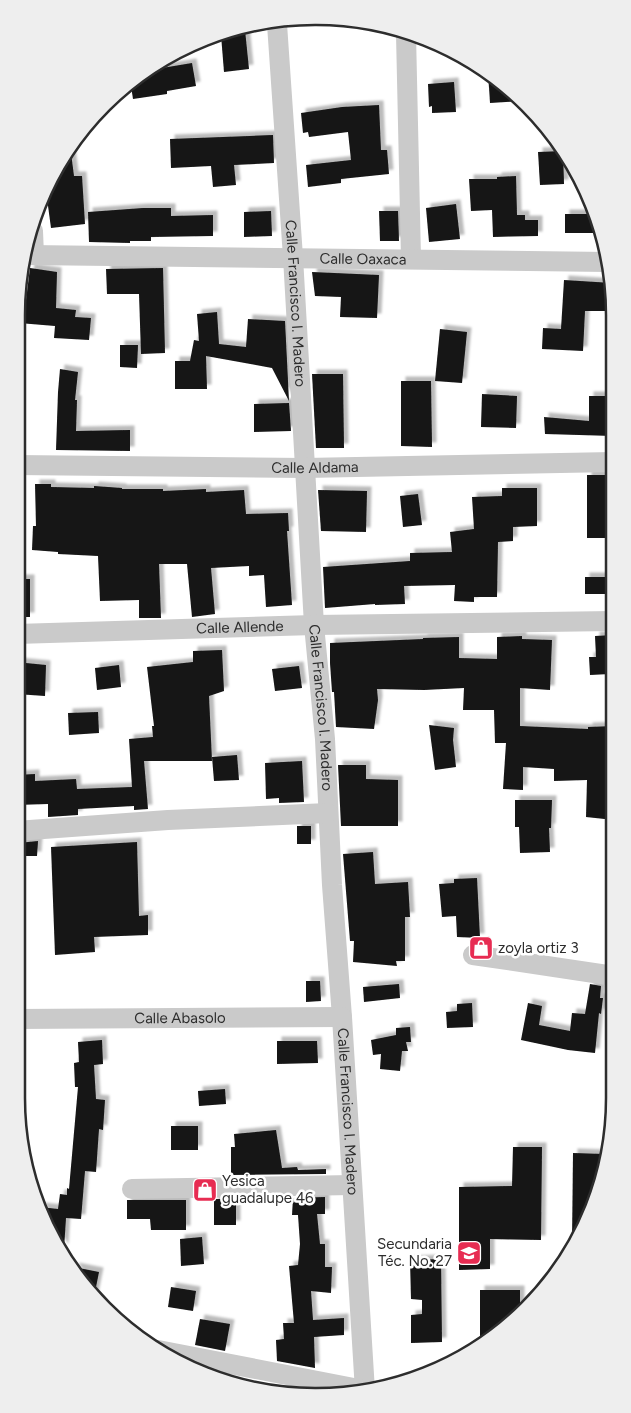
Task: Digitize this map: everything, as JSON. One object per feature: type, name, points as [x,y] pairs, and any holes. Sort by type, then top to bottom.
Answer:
[{"type":"street","name":"Calle Francisco I. Madero","points":[[277,27],[293,256],[314,625],[325,739],[364,1384]]},
{"type":"street","points":[[406,39],[410,258]]},
{"type":"street","name":"Calle Oaxaca","points":[[32,255],[293,256],[601,262]]},
{"type":"street","name":"Calle Aldama","points":[[25,465],[305,468],[606,462]]},
{"type":"street","name":"Calle Allende","points":[[25,634],[314,625],[606,621]]},
{"type":"street","points":[[25,830],[168,820],[328,813]]},
{"type":"street","points":[[473,956],[606,975]]},
{"type":"street","name":"Calle Abasolo","points":[[25,1019],[342,1017]]},
{"type":"street","points":[[132,1189],[352,1185]]},
{"type":"street","points":[[180,1354],[345,1386]]},
{"type":"building","points":[[245,34],[249,69],[224,72],[221,40]]},
{"type":"building","points":[[192,63],[196,86],[167,91],[167,94],[133,99],[132,91],[164,68]]},
{"type":"building","points":[[454,82],[456,112],[432,113],[432,106],[429,107],[428,84]]},
{"type":"building","points":[[489,83],[512,102],[490,103]]},
{"type":"building","points":[[379,105],[381,150],[387,150],[389,174],[341,179],[341,183],[308,187],[306,165],[351,160],[348,132],[309,137],[308,132],[303,133],[301,113],[342,107]]},
{"type":"building","points":[[273,135],[274,163],[234,165],[236,185],[213,187],[211,166],[171,168],[170,139]]},
{"type":"building","points":[[555,151],[563,164],[564,184],[540,185],[538,152]]},
{"type":"building","points":[[72,158],[74,176],[82,176],[85,224],[51,228],[48,203]]},
{"type":"building","points":[[516,176],[517,215],[525,215],[525,220],[538,220],[538,236],[493,237],[492,210],[471,211],[469,179],[497,179],[497,177]]},
{"type":"building","points":[[456,204],[460,239],[429,242],[426,208]]},
{"type":"building","points":[[171,208],[171,216],[213,215],[213,236],[151,237],[151,241],[130,241],[130,243],[89,242],[88,212]]},
{"type":"building","points":[[271,211],[272,236],[244,237],[244,212]]},
{"type":"building","points":[[379,211],[398,211],[399,241],[380,241]]},
{"type":"building","points":[[565,214],[588,214],[594,233],[565,233]]},
{"type":"building","points":[[30,268],[57,272],[56,308],[76,310],[75,317],[91,318],[89,340],[54,338],[55,326],[25,324]]},
{"type":"building","points":[[163,268],[165,353],[141,354],[139,294],[107,294],[106,269]]},
{"type":"building","points":[[312,272],[379,275],[377,318],[340,317],[341,297],[315,296]]},
{"type":"building","points":[[564,280],[604,283],[606,311],[585,311],[583,351],[542,349],[543,328],[561,329]]},
{"type":"building","points":[[217,312],[219,344],[246,347],[248,319],[285,321],[289,401],[272,368],[206,356],[207,389],[175,389],[175,361],[190,361],[194,340],[199,341],[197,314]]},
{"type":"building","points":[[440,329],[467,332],[462,383],[435,381]]},
{"type":"building","points":[[120,345],[138,345],[137,368],[120,367]]},
{"type":"building","points":[[60,369],[78,372],[75,400],[77,400],[76,431],[130,430],[130,451],[56,450]]},
{"type":"building","points":[[312,374],[343,374],[344,448],[316,448]]},
{"type":"building","points":[[401,381],[431,381],[432,447],[401,446]]},
{"type":"building","points":[[482,394],[517,396],[516,428],[481,427]]},
{"type":"building","points":[[589,396],[606,396],[606,436],[545,434],[544,417],[589,421]]},
{"type":"building","points":[[289,403],[291,431],[254,432],[254,404]]},
{"type":"building","points":[[587,475],[606,475],[606,538],[587,538]]},
{"type":"building","points":[[35,484],[51,484],[51,487],[94,488],[94,486],[122,489],[163,489],[163,491],[206,489],[206,492],[244,490],[246,514],[288,513],[289,531],[287,531],[292,605],[266,607],[264,575],[249,576],[249,566],[211,568],[215,614],[192,617],[187,564],[159,564],[161,618],[139,618],[139,600],[100,601],[98,556],[58,554],[58,552],[32,550],[33,526],[36,526]]},
{"type":"building","points":[[502,488],[537,488],[537,526],[513,527],[513,541],[498,542],[497,597],[474,597],[474,602],[454,601],[455,585],[404,586],[405,604],[325,608],[323,567],[410,561],[410,553],[452,552],[450,532],[474,529],[472,497],[502,496]]},
{"type":"building","points":[[318,490],[367,491],[366,532],[321,531]]},
{"type":"building","points":[[418,494],[422,525],[403,527],[400,496]]},
{"type":"building","points":[[585,577],[606,577],[606,594],[585,594]]},
{"type":"building","points":[[25,579],[30,579],[30,617],[25,617]]},
{"type":"building","points":[[606,635],[606,674],[590,675],[589,657],[596,657],[595,636]]},
{"type":"building","points":[[522,636],[522,639],[552,640],[550,690],[520,688],[520,726],[588,729],[588,727],[606,726],[606,819],[586,817],[587,780],[554,781],[554,769],[523,767],[523,790],[503,789],[506,743],[495,743],[494,710],[463,710],[464,688],[424,690],[377,689],[378,700],[374,729],[336,727],[330,643],[459,637],[459,658],[497,659],[497,637]]},
{"type":"building","points":[[222,650],[224,691],[209,696],[212,761],[144,761],[148,809],[134,810],[134,806],[78,809],[78,815],[48,817],[48,804],[25,805],[25,775],[35,774],[35,781],[76,779],[77,789],[132,787],[129,739],[153,737],[152,726],[154,726],[147,667],[193,662],[193,651]]},
{"type":"building","points":[[25,663],[46,665],[45,696],[25,695]]},
{"type":"building","points":[[119,665],[121,687],[97,690],[95,668]]},
{"type":"building","points":[[299,666],[302,688],[275,691],[272,669]]},
{"type":"building","points":[[98,712],[99,733],[69,735],[68,713]]},
{"type":"building","points":[[429,725],[454,728],[453,740],[456,767],[435,770]]},
{"type":"building","points":[[237,755],[239,780],[214,781],[212,757]]},
{"type":"building","points":[[302,761],[304,802],[279,803],[279,798],[266,799],[265,763]]},
{"type":"building","points":[[338,765],[366,765],[366,779],[398,780],[398,826],[341,826]]},
{"type":"building","points":[[515,800],[552,800],[551,828],[549,828],[550,852],[520,853],[519,827],[515,827]]},
{"type":"building","points":[[297,826],[311,826],[311,844],[297,844]]},
{"type":"building","points":[[38,841],[37,856],[25,856],[25,842]]},
{"type":"building","points":[[137,842],[139,916],[148,915],[148,935],[94,937],[95,952],[55,955],[51,847]]},
{"type":"building","points":[[373,852],[375,884],[408,882],[410,917],[405,917],[405,961],[396,961],[397,966],[353,962],[354,941],[350,941],[343,854]]},
{"type":"building","points":[[477,878],[480,938],[457,937],[456,916],[442,917],[439,884],[454,883],[454,879]]},
{"type":"building","points":[[306,981],[320,981],[321,1001],[306,1002]]},
{"type":"building","points":[[399,984],[400,998],[364,1002],[363,987]]},
{"type":"building","points":[[590,984],[601,986],[600,998],[603,998],[601,1014],[599,1013],[595,1053],[568,1050],[521,1040],[528,1003],[542,1006],[539,1025],[570,1031],[572,1013],[585,1014]]},
{"type":"building","points":[[472,1003],[473,1027],[447,1028],[446,1012],[457,1011],[457,1004]]},
{"type":"building","points":[[410,1027],[411,1042],[406,1042],[408,1051],[402,1051],[400,1071],[380,1069],[381,1054],[373,1055],[371,1040],[396,1035],[396,1028]]},
{"type":"building","points":[[102,1040],[103,1064],[94,1065],[96,1099],[105,1100],[103,1130],[99,1129],[96,1172],[85,1171],[81,1219],[66,1218],[64,1244],[47,1208],[58,1209],[60,1194],[67,1195],[67,1188],[69,1189],[78,1087],[75,1087],[74,1063],[79,1062],[78,1042]]},
{"type":"building","points":[[277,1041],[317,1041],[318,1063],[277,1064]]},
{"type":"building","points":[[225,1089],[226,1104],[199,1106],[198,1091]]},
{"type":"building","points":[[171,1126],[198,1126],[198,1150],[171,1150]]},
{"type":"building","points":[[276,1130],[282,1168],[297,1167],[298,1170],[326,1169],[326,1174],[231,1175],[231,1147],[235,1147],[234,1134]]},
{"type":"building","points":[[513,1147],[542,1147],[541,1240],[490,1239],[490,1269],[459,1270],[459,1187],[512,1186]]},
{"type":"building","points":[[573,1153],[600,1154],[591,1191],[572,1233]]},
{"type":"building","points":[[325,1197],[325,1214],[317,1214],[320,1244],[325,1244],[325,1267],[332,1267],[331,1293],[311,1291],[313,1320],[344,1318],[344,1335],[314,1337],[315,1368],[277,1361],[276,1340],[284,1339],[283,1323],[294,1323],[289,1266],[298,1265],[300,1244],[298,1215],[292,1215],[293,1198]]},
{"type":"building","points":[[214,1199],[236,1199],[236,1225],[214,1225]]},
{"type":"building","points":[[127,1200],[186,1200],[186,1230],[151,1230],[150,1219],[127,1219]]},
{"type":"building","points":[[202,1237],[204,1264],[181,1266],[180,1239]]},
{"type":"building","points":[[441,1259],[442,1342],[411,1343],[411,1315],[422,1314],[422,1300],[411,1299],[410,1260]]},
{"type":"building","points":[[81,1268],[99,1272],[96,1288]]},
{"type":"building","points":[[171,1287],[196,1291],[193,1311],[168,1307]]},
{"type":"building","points":[[480,1290],[520,1290],[520,1304],[480,1337]]},
{"type":"building","points":[[200,1319],[230,1324],[225,1351],[195,1345]]},
{"type":"place","name":"zoyla ortiz 3","points":[[481,948]]},
{"type":"place","name":"Yesica guadalupe 46","points":[[205,1190]]},
{"type":"place","name":"Secundaria Téc. No. 27","points":[[469,1253]]}]
